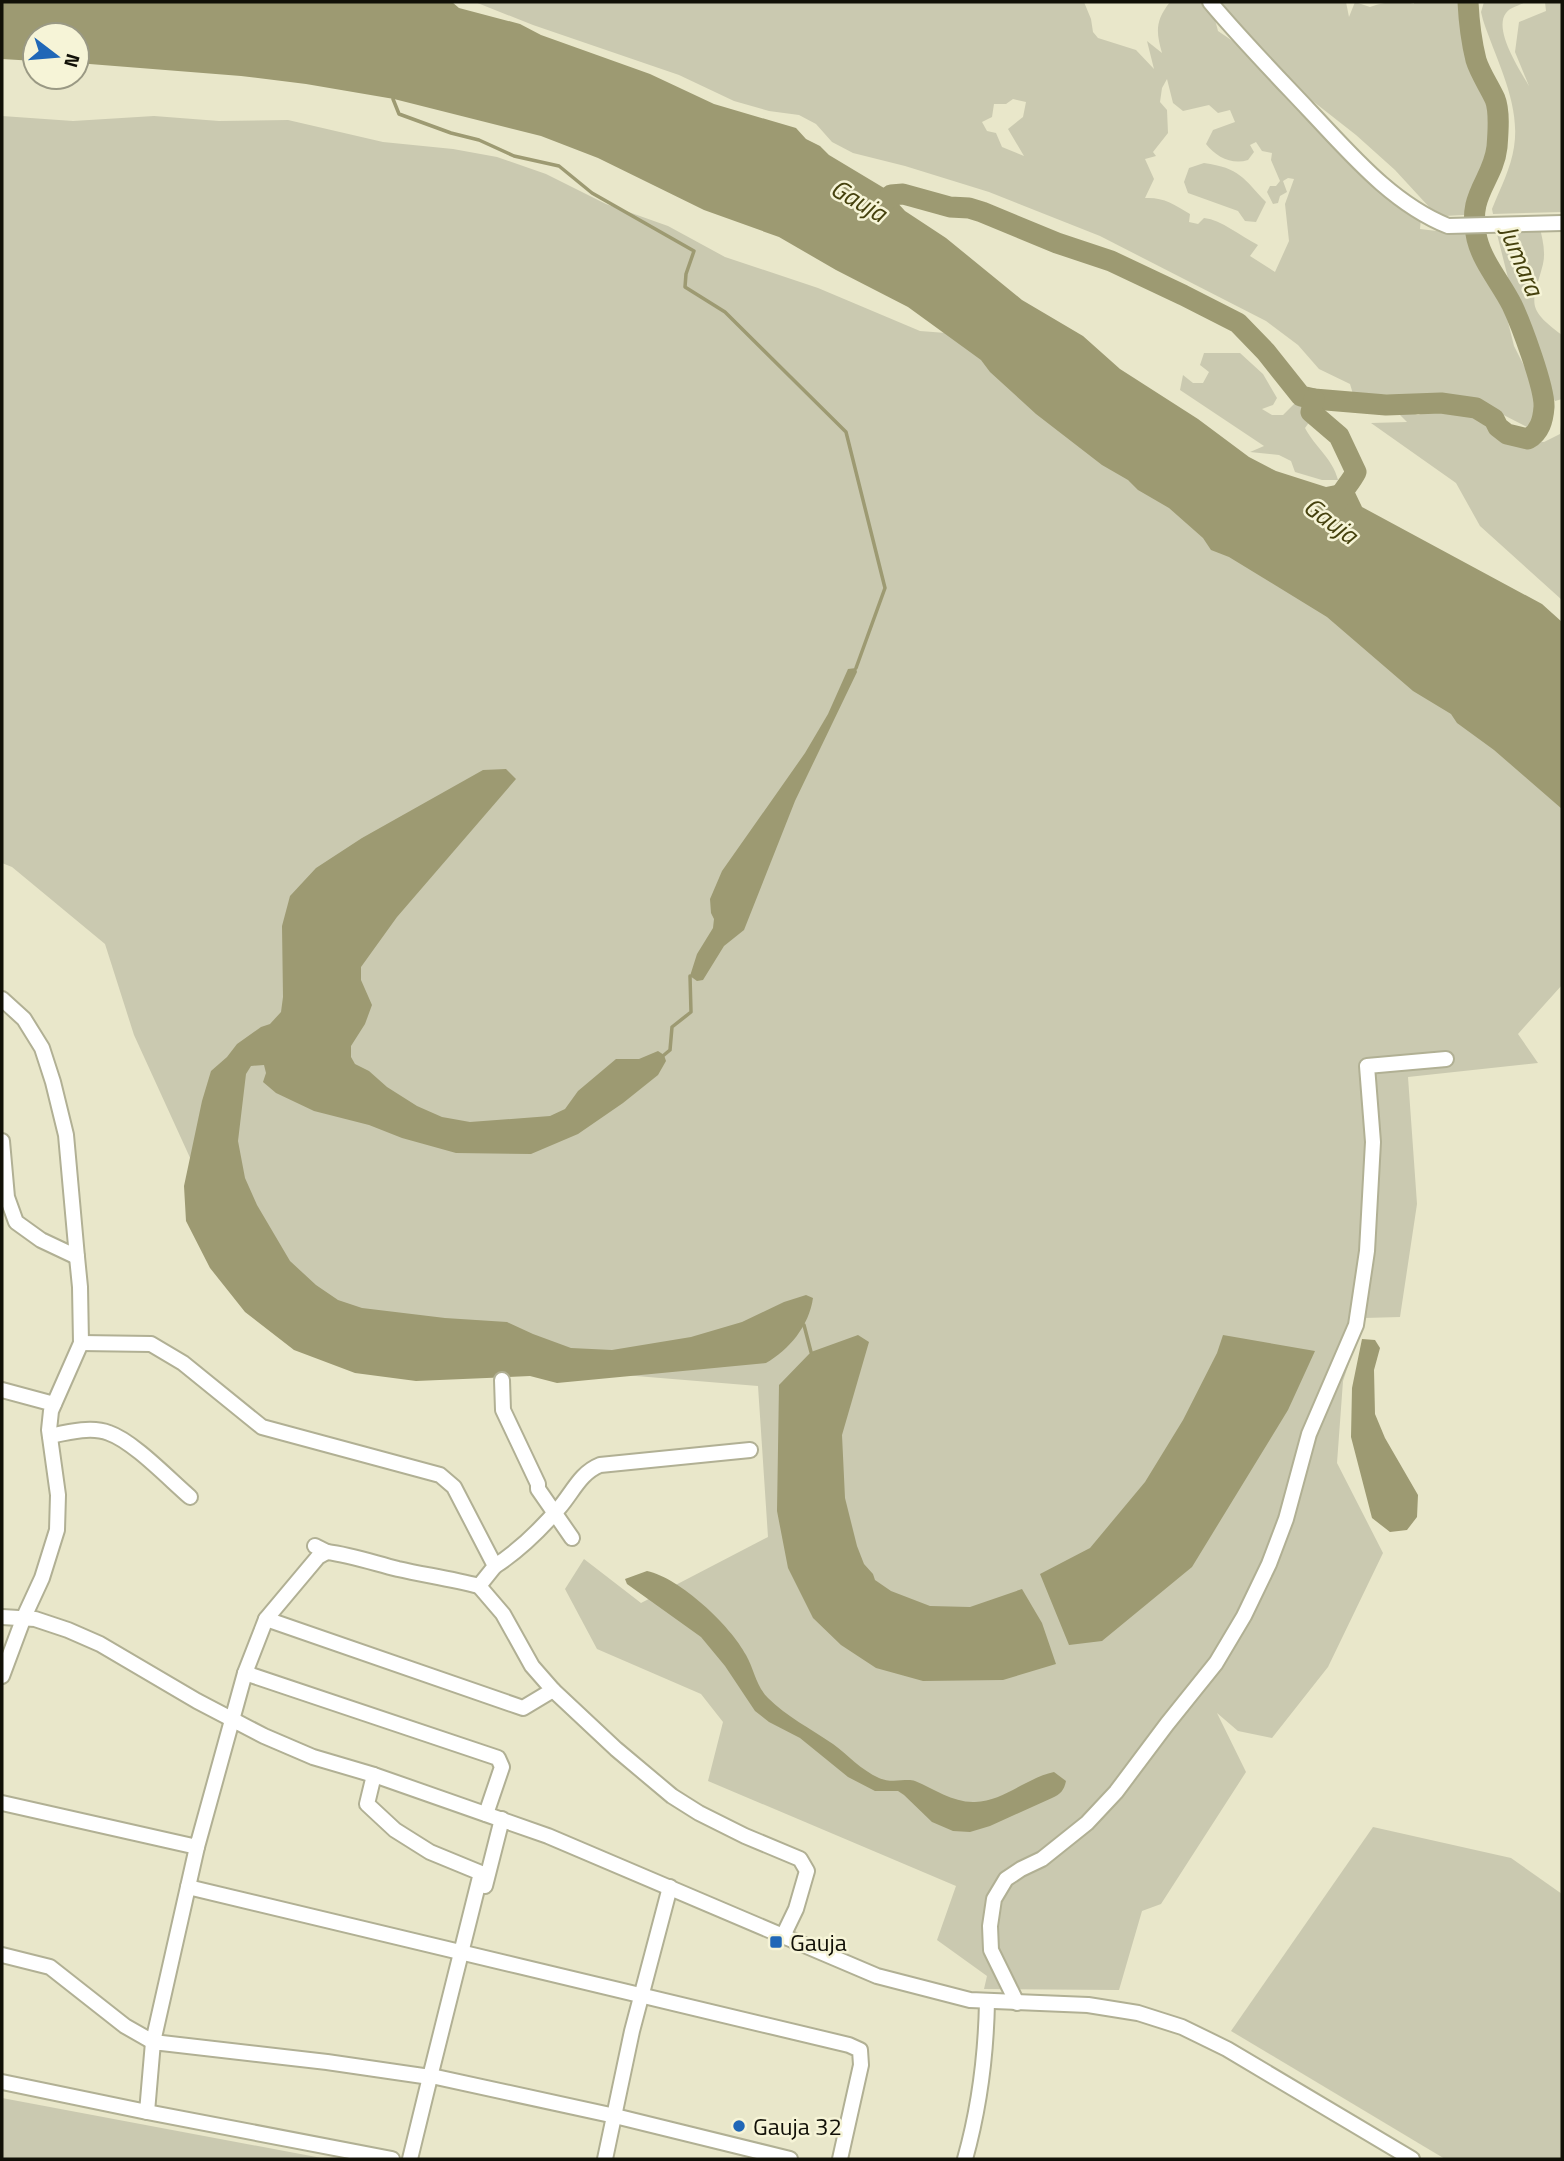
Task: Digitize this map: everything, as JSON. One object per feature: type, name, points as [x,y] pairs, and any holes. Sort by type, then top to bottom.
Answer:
[{"type":"street","points":[[1210,2],[1358,162],[1405,204],[1448,226],[1562,223]]},
{"type":"street","points":[[2,999],[24,1019],[42,1048],[54,1082],[66,1135],[80,1287],[81,1343],[50,1414],[48,1430],[58,1495],[57,1530],[42,1578],[2,1676]]},
{"type":"street","points":[[1017,2003],[991,1950],[990,1926],[994,1899],[1006,1879],[1042,1859],[1087,1823],[1116,1792],[1216,1663],[1244,1616],[1269,1564],[1286,1519],[1309,1434],[1356,1325],[1367,1251],[1373,1142],[1367,1066],[1446,1059]]},
{"type":"street","points":[[2,1140],[7,1197],[16,1222],[41,1240],[77,1257]]},
{"type":"street","points":[[81,1343],[151,1344],[183,1363],[262,1427],[440,1475],[454,1487],[495,1566]]},
{"type":"street","points":[[502,1380],[503,1410],[538,1489],[572,1538]]},
{"type":"street","points":[[2,1390],[54,1404]]},
{"type":"street","points":[[50,1436],[79,1430],[109,1432],[127,1443],[190,1497]]},
{"type":"street","points":[[479,1586],[495,1566],[530,1539],[587,1470],[600,1465],[750,1450]]},
{"type":"street","points":[[147,2112],[153,2042],[197,1847],[245,1673],[265,1619],[318,1557],[321,1549],[479,1586],[503,1614],[532,1666],[553,1690],[616,1749],[677,1799],[745,1836],[800,1858],[807,1871],[796,1909],[783,1936]]},
{"type":"street","points":[[2,1617],[37,1619],[100,1644],[264,1736],[313,1757],[502,1819],[670,1887],[877,1976],[930,1992],[987,2002],[1088,2005],[1138,2013],[1182,2027],[1227,2049],[1412,2159]]},
{"type":"street","points":[[265,1619],[523,1708],[553,1690]]},
{"type":"street","points":[[245,1673],[498,1758],[502,1767],[486,1814]]},
{"type":"street","points":[[374,1775],[367,1804],[395,1830],[430,1852],[481,1873],[464,1954]]},
{"type":"street","points":[[2,1803],[197,1847]]},
{"type":"street","points":[[410,2159],[502,1819]]},
{"type":"street","points":[[188,1887],[849,2045],[860,2050],[861,2065],[839,2159]]},
{"type":"street","points":[[605,2159],[641,1996],[670,1887]]},
{"type":"street","points":[[2,1955],[50,1967],[125,2026],[153,2042],[433,2077],[615,2116],[790,2159]]},
{"type":"street","points":[[965,2159],[982,2074],[987,2002]]},
{"type":"street","points":[[416,2159],[433,2077]]},
{"type":"street","points":[[2,2082],[392,2159]]},
{"type":"green space","points":[[475,2],[1084,2],[1093,32],[1098,38],[1136,50],[1154,69],[1147,41],[1162,53],[1158,27],[1170,2],[1203,2],[1214,16],[1218,31],[1240,46],[1421,218],[1420,229],[1445,232],[1484,226],[1514,346],[1550,417],[1550,428],[1542,432],[1533,430],[1488,407],[1448,397],[1437,396],[1419,404],[1399,395],[1353,394],[1350,384],[1319,369],[1298,345],[1266,321],[1100,236],[989,192],[853,153],[832,142],[816,124],[799,115],[769,111],[734,101],[679,75],[533,25]],"holes":[[[1167,79],[1173,103],[1183,111],[1209,105],[1218,113],[1230,110],[1235,122],[1213,130],[1206,144],[1215,153],[1230,161],[1248,160],[1254,152],[1250,145],[1256,142],[1262,151],[1272,153],[1271,160],[1280,181],[1276,186],[1270,186],[1267,192],[1273,204],[1278,203],[1280,196],[1287,192],[1283,181],[1294,179],[1285,204],[1289,241],[1275,272],[1250,256],[1258,245],[1231,229],[1204,218],[1198,224],[1189,222],[1190,214],[1179,207],[1163,200],[1145,198],[1154,179],[1145,159],[1156,156],[1153,152],[1168,133],[1167,110],[1160,102],[1162,88]],[[1013,99],[1026,102],[1023,117],[1008,129],[1024,156],[1002,147],[996,133],[987,131],[982,122],[992,117],[994,104],[1006,104]]]},
{"type":"green space","points":[[1222,2],[1346,2],[1349,17],[1355,2],[1370,7],[1392,2],[1473,2],[1470,11],[1472,22],[1503,111],[1504,128],[1503,145],[1483,201],[1482,214],[1445,216],[1430,208],[1395,170],[1305,95],[1245,35]]},
{"type":"green space","points":[[1484,2],[1525,2],[1506,13],[1503,29],[1509,50],[1529,86],[1515,52],[1519,22],[1546,11],[1545,2],[1562,2],[1562,212],[1493,214],[1492,209],[1513,155],[1515,131],[1511,98],[1481,12]]},
{"type":"green space","points":[[2,116],[73,121],[154,116],[219,121],[288,120],[383,142],[453,149],[497,157],[546,174],[606,204],[668,226],[725,257],[818,288],[920,331],[959,334],[1562,790],[1562,985],[1518,1034],[1538,1063],[1408,1077],[1417,1204],[1400,1317],[1364,1318],[1343,1381],[1337,1463],[1383,1553],[1328,1667],[1272,1738],[1238,1731],[1217,1713],[1246,1772],[1161,1904],[1142,1911],[1119,1990],[984,1989],[987,1976],[937,1940],[956,1886],[708,1781],[723,1722],[701,1694],[597,1649],[565,1589],[584,1559],[641,1603],[768,1537],[758,1386],[406,1357],[244,1276],[134,1035],[105,944],[12,867],[2,863]]},
{"type":"green space","points":[[1204,163],[1226,168],[1240,175],[1266,202],[1256,222],[1245,221],[1238,211],[1188,193],[1184,182],[1189,168]]},
{"type":"green space","points":[[1539,224],[1544,259],[1534,304],[1542,318],[1562,335],[1562,399],[1555,401],[1524,342],[1495,226]]},
{"type":"green space","points":[[1204,353],[1240,353],[1263,374],[1277,398],[1273,405],[1262,409],[1272,415],[1283,415],[1295,403],[1306,402],[1313,417],[1305,428],[1332,466],[1338,480],[1322,480],[1295,472],[1291,461],[1279,455],[1250,452],[1264,446],[1180,390],[1183,375],[1193,383],[1203,383],[1209,372],[1200,365]]},
{"type":"green space","points":[[1390,405],[1418,415],[1441,406],[1485,418],[1530,441],[1544,442],[1560,434],[1562,415],[1562,600],[1480,526],[1456,483],[1371,423],[1407,422]]},
{"type":"green space","points":[[1373,1827],[1511,1858],[1562,1894],[1562,2159],[1445,2159],[1231,2031]]},
{"type":"green space","points":[[2,2098],[327,2159],[2,2159]]},
{"type":"water","points":[[2,2],[452,2],[459,8],[520,24],[541,35],[650,74],[714,104],[796,128],[806,139],[820,146],[829,155],[884,188],[905,211],[946,238],[1022,300],[1083,336],[1120,369],[1198,419],[1249,457],[1276,471],[1326,487],[1351,484],[1362,507],[1542,604],[1562,622],[1562,809],[1494,750],[1457,723],[1451,714],[1413,691],[1327,617],[1229,557],[1211,550],[1203,538],[1169,508],[1102,465],[1036,414],[990,372],[981,360],[908,307],[779,237],[704,210],[598,158],[541,136],[394,99],[241,76],[91,64],[91,21],[21,21],[21,60],[2,59]]},
{"type":"water","points":[[856,668],[857,672],[795,801],[744,930],[724,946],[703,980],[697,981],[690,976],[697,954],[713,928],[710,899],[722,871],[805,753],[828,714],[848,669]]},
{"type":"water","points":[[506,769],[516,779],[397,917],[361,967],[361,980],[372,1005],[365,1024],[351,1046],[351,1057],[355,1064],[417,1106],[442,1117],[470,1122],[550,1116],[565,1109],[578,1091],[616,1059],[639,1059],[658,1051],[664,1055],[666,1061],[658,1075],[578,1134],[531,1154],[456,1153],[402,1138],[369,1125],[314,1111],[276,1093],[263,1082],[266,1073],[264,1065],[251,1066],[246,1074],[238,1141],[245,1178],[257,1205],[290,1261],[316,1285],[338,1300],[362,1308],[507,1322],[571,1348],[612,1350],[691,1337],[742,1322],[784,1302],[806,1295],[813,1298],[807,1318],[797,1336],[766,1363],[557,1383],[530,1376],[416,1381],[355,1373],[294,1350],[245,1312],[210,1268],[186,1221],[184,1186],[211,1071],[237,1044],[270,1024],[281,1012],[282,926],[290,896],[316,868],[362,838],[483,770]]},
{"type":"water","points":[[858,1335],[869,1342],[842,1435],[845,1498],[864,1564],[875,1580],[891,1591],[930,1606],[970,1607],[1022,1589],[1042,1623],[1056,1664],[1003,1680],[923,1681],[876,1668],[841,1645],[813,1618],[788,1568],[777,1511],[779,1385],[811,1352]]},
{"type":"water","points":[[1223,1335],[1315,1351],[1288,1410],[1192,1567],[1102,1641],[1069,1645],[1040,1574],[1090,1548],[1145,1482],[1183,1420],[1217,1353]]},
{"type":"water","points":[[1362,1339],[1375,1340],[1380,1348],[1374,1370],[1375,1414],[1385,1438],[1418,1495],[1417,1517],[1407,1530],[1390,1532],[1372,1518],[1351,1437],[1352,1388]]},
{"type":"water","points":[[647,1571],[660,1575],[689,1593],[717,1618],[739,1643],[761,1688],[775,1705],[833,1744],[872,1775],[889,1781],[915,1781],[967,1802],[996,1798],[1054,1772],[1066,1781],[1063,1789],[1052,1798],[990,1826],[970,1832],[953,1831],[932,1822],[898,1791],[875,1791],[848,1777],[800,1738],[769,1722],[755,1711],[725,1666],[701,1637],[627,1584],[625,1579]]},
{"type":"waterway","name":"Jumara","points":[[873,214],[891,195],[903,194],[950,207],[982,212],[1057,243],[1111,261],[1238,323],[1266,352],[1301,396],[1386,405],[1441,403],[1476,408],[1494,419],[1498,427],[1507,434],[1528,439],[1538,429],[1543,416],[1541,386],[1512,305],[1488,265],[1477,239],[1477,199],[1495,159],[1498,116],[1497,104],[1476,60],[1468,2]]},
{"type":"waterway","points":[[393,99],[399,114],[479,140],[514,156],[559,166],[592,193],[694,251],[686,274],[685,287],[725,312],[846,432],[885,588],[856,668]]},
{"type":"waterway","name":"Jumara","points":[[1314,399],[1311,412],[1339,436],[1356,472],[1335,506]]},
{"type":"waterway","points":[[664,1055],[670,1050],[672,1027],[691,1012],[690,976]]},
{"type":"waterway","points":[[804,1325],[811,1352]]},
{"type":"place","name":"Gauja","points":[[776,1942]]},
{"type":"place","name":"Gauja 32","points":[[739,2126]]}]
